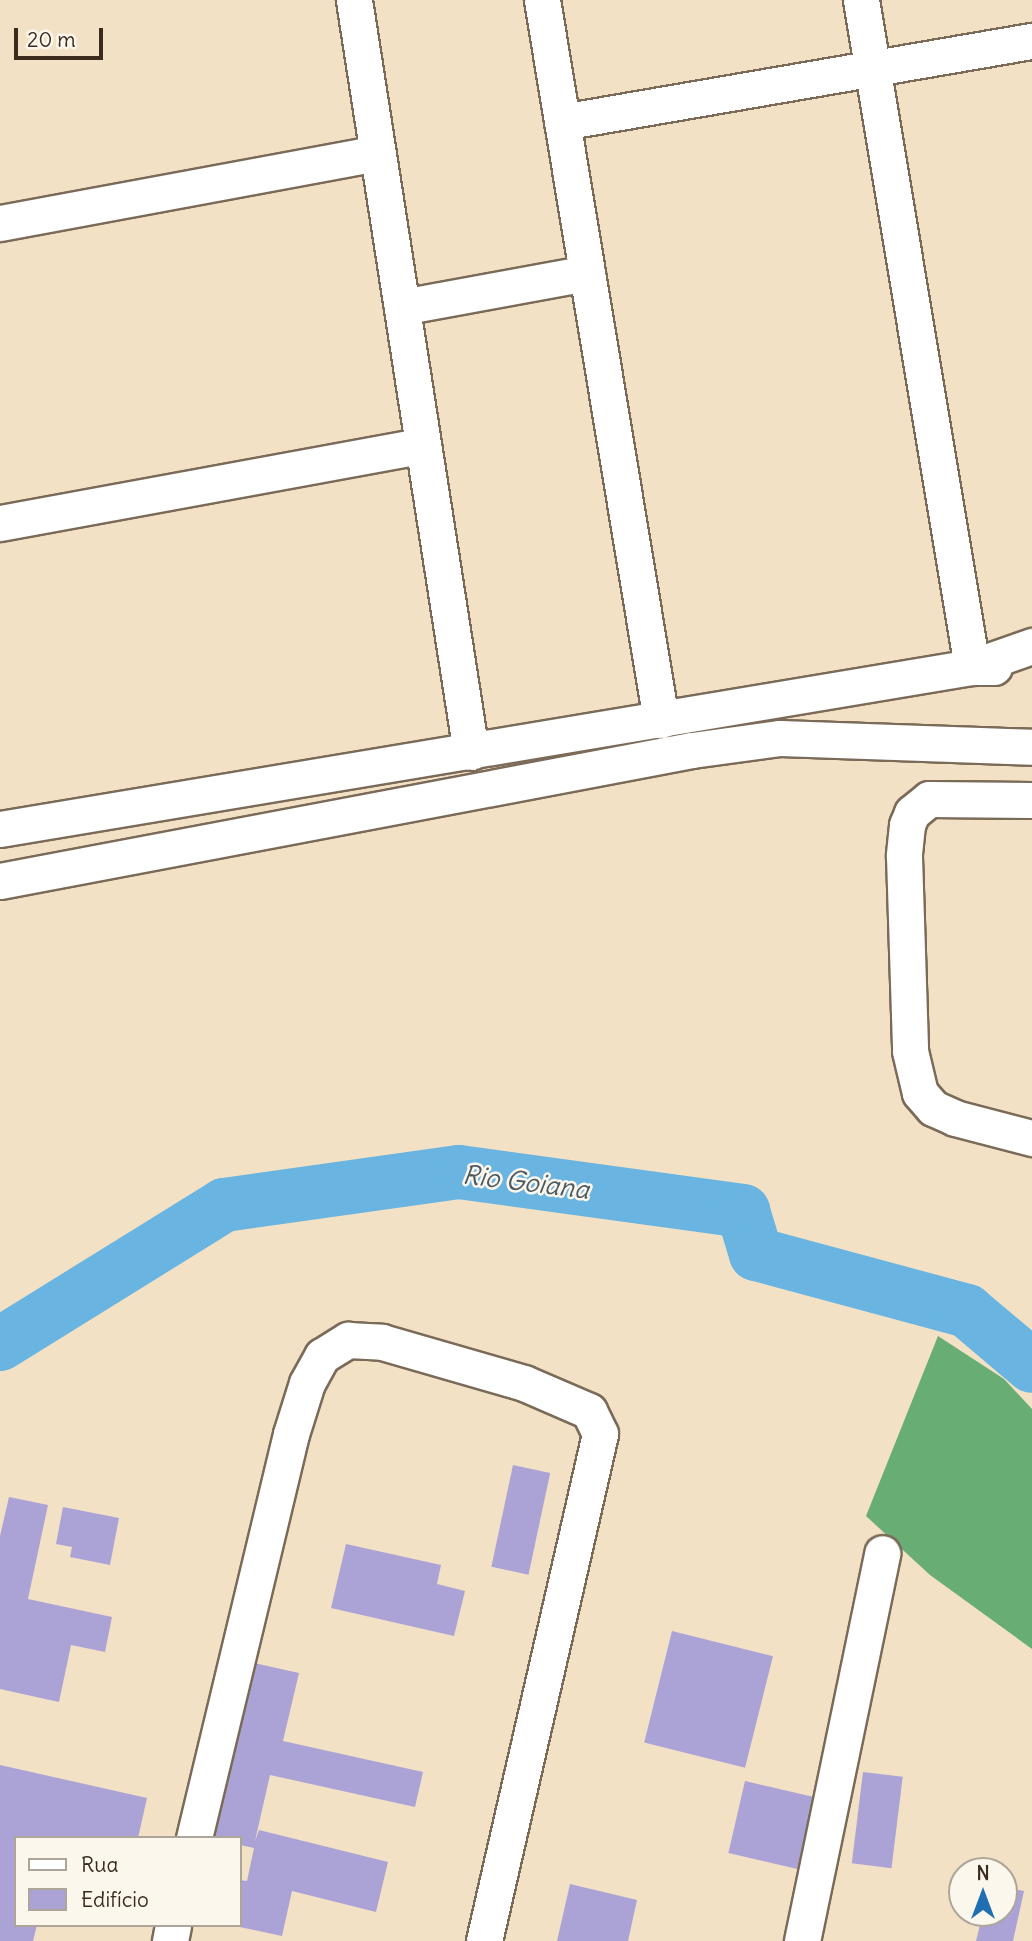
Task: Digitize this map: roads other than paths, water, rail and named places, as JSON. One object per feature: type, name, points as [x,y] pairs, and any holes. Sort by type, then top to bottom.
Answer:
[{"type":"street","points":[[542,0],[661,720]]},
{"type":"street","points":[[860,0],[972,667]]},
{"type":"street","points":[[363,2],[378,153],[471,752]]},
{"type":"street","points":[[562,122],[1032,41]]},
{"type":"street","points":[[0,223],[378,153]]},
{"type":"street","points":[[402,307],[587,273]]},
{"type":"street","points":[[0,523],[424,445]]},
{"type":"street","points":[[0,829],[972,667],[1032,646]]},
{"type":"street","points":[[972,667],[1032,667]]},
{"type":"street","points":[[0,881],[692,750],[767,740],[1032,747]]},
{"type":"street","points":[[1032,800],[929,799],[912,813],[907,825],[904,856],[910,1051],[920,1093],[933,1108],[955,1118],[1032,1138]]},
{"type":"street","points":[[194,1836],[291,1434],[307,1383],[322,1356],[348,1340],[382,1342],[524,1383],[589,1411],[600,1434],[484,1941]]},
{"type":"street","points":[[802,1941],[882,1553]]},
{"type":"waterway","name":"Rio Goiana","points":[[0,1344],[224,1205],[459,1172],[743,1211],[756,1254],[967,1311],[1032,1366]]}]
